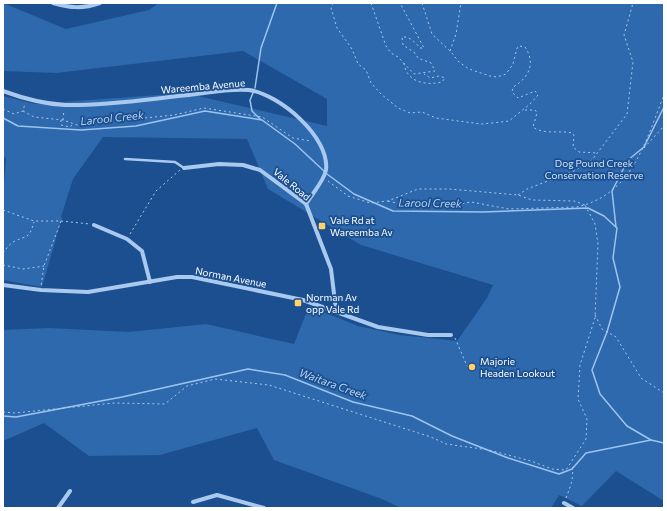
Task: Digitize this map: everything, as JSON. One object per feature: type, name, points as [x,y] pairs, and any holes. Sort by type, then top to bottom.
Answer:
[{"type":"street","points":[[53,3],[79,8],[100,3]]},
{"type":"street","name":"Wareemba Avenue","points":[[3,91],[26,98],[64,105],[134,100],[238,89],[251,90],[264,94],[278,101],[302,121],[319,142],[326,167],[324,176],[306,204]]},
{"type":"street","name":"Vale Road","points":[[184,168],[219,164],[243,165],[260,170],[306,204],[331,269],[336,310]]},
{"type":"street","points":[[94,225],[127,239],[142,251],[150,282]]},
{"type":"street","name":"Norman Avenue","points":[[3,285],[41,290],[88,292],[177,277],[208,279],[303,300],[336,310],[351,318],[378,327],[428,335],[451,335]]},
{"type":"street","points":[[58,508],[70,491]]},
{"type":"street","points":[[192,502],[217,495],[264,508]]},
{"type":"street","points":[[564,503],[573,508]]},
{"type":"lane","points":[[125,159],[175,162],[184,168]]},
{"type":"path","points":[[332,3],[331,8],[337,28],[352,49],[358,64],[366,70],[371,83],[381,94],[398,108],[410,113],[422,112],[436,118],[481,124],[509,121],[524,110],[538,95],[533,90],[518,98],[512,92],[513,87],[526,78],[529,71],[531,60],[524,48],[519,46],[513,64],[506,74],[497,77],[469,69],[459,62],[432,34],[422,3]]},
{"type":"path","points":[[371,3],[386,46],[391,53],[404,62],[414,74],[435,71],[436,69],[431,63],[418,58],[415,53],[403,45],[402,36],[405,36],[413,40],[420,48],[424,48],[400,3]]},
{"type":"path","points":[[450,51],[456,34],[461,3]]},
{"type":"path","points":[[518,195],[527,189],[574,171],[592,160],[627,114],[633,62],[624,35],[633,3]]},
{"type":"path","points":[[404,62],[404,68],[418,82],[426,84],[438,83],[442,82],[445,78],[439,76],[430,78],[424,73]]},
{"type":"path","points":[[644,148],[664,95]]},
{"type":"path","points":[[23,111],[26,98]]},
{"type":"path","points":[[64,105],[61,125],[70,127],[73,124]]},
{"type":"path","points":[[3,109],[14,114],[23,111],[34,116],[62,120],[76,125],[174,114],[204,108],[262,118],[293,138],[319,142]]},
{"type":"path","points":[[524,110],[534,110],[537,113],[533,127],[535,129],[542,131],[572,133],[574,135],[573,147],[579,152],[598,153]]},
{"type":"path","points":[[388,201],[404,205],[427,206],[451,206],[471,202],[509,209],[577,207],[585,205],[612,191],[630,170],[644,148],[664,126]]},
{"type":"path","points":[[127,239],[156,191],[173,175],[184,168]]},
{"type":"path","points":[[3,412],[15,413],[114,404],[165,404],[187,386],[215,378],[269,385],[431,437],[446,444],[489,450],[531,461],[552,469],[566,470],[572,464],[586,439],[587,419],[578,399],[580,365],[595,314],[598,244],[594,224],[585,205],[574,201],[532,200],[518,195],[448,188],[418,189],[388,201],[370,203],[348,196],[324,176]]},
{"type":"path","points":[[3,210],[34,221],[61,221],[94,225]]},
{"type":"path","points":[[3,253],[14,241],[24,239],[31,232],[34,221]]},
{"type":"path","points":[[41,290],[44,266],[61,221]]},
{"type":"path","points":[[3,265],[23,269],[44,266]]},
{"type":"path","points":[[595,314],[602,329],[616,337],[641,378],[664,393]]},
{"type":"path","points":[[451,335],[456,339],[463,360],[467,366],[472,367]]},
{"type":"path","points":[[564,503],[572,480],[572,464]]},
{"type":"green space","name":"Dog Pound Creek Conservation Reserve","points":[[3,3],[66,29],[149,10],[159,3],[664,3],[664,501],[616,471],[582,506],[559,495],[551,508],[401,508],[382,499],[274,460],[257,428],[160,455],[89,456],[44,423],[3,441],[3,330],[49,328],[129,332],[206,324],[294,344],[309,306],[358,326],[400,335],[457,341],[487,298],[493,285],[361,245],[268,189],[247,139],[103,137],[73,179],[42,287],[3,280],[3,197],[6,159],[3,155],[3,96],[35,104],[185,93],[327,126],[327,99],[243,51],[56,73],[3,71]]},
{"type":"waterway","points":[[255,88],[261,48],[277,3]]},
{"type":"waterway","points":[[253,93],[250,100],[252,111],[260,119]]},
{"type":"waterway","points":[[616,227],[612,191],[628,160],[644,147],[664,107]]},
{"type":"waterway","name":"Larool Creek","points":[[3,118],[18,126],[81,130],[136,126],[205,111],[262,120],[295,144],[324,171]]},
{"type":"waterway","name":"Larool Creek","points":[[327,174],[354,194],[393,211],[483,212],[588,208],[604,216],[617,228],[613,258],[620,287],[607,332],[592,370],[600,394],[627,426],[651,440]]},
{"type":"waterway","name":"Waitara Creek","points":[[3,416],[16,417],[122,397],[248,369],[285,375],[353,402],[412,416],[452,436],[508,458],[559,474],[572,469],[586,453],[651,440],[664,443]]},
{"type":"place","name":"Vale Rd at Wareemba Av","points":[[322,226]]},
{"type":"place","name":"Norman Av opp Vale Rd","points":[[298,303]]},
{"type":"place","name":"Majorie Headen Lookout","points":[[472,367]]}]
